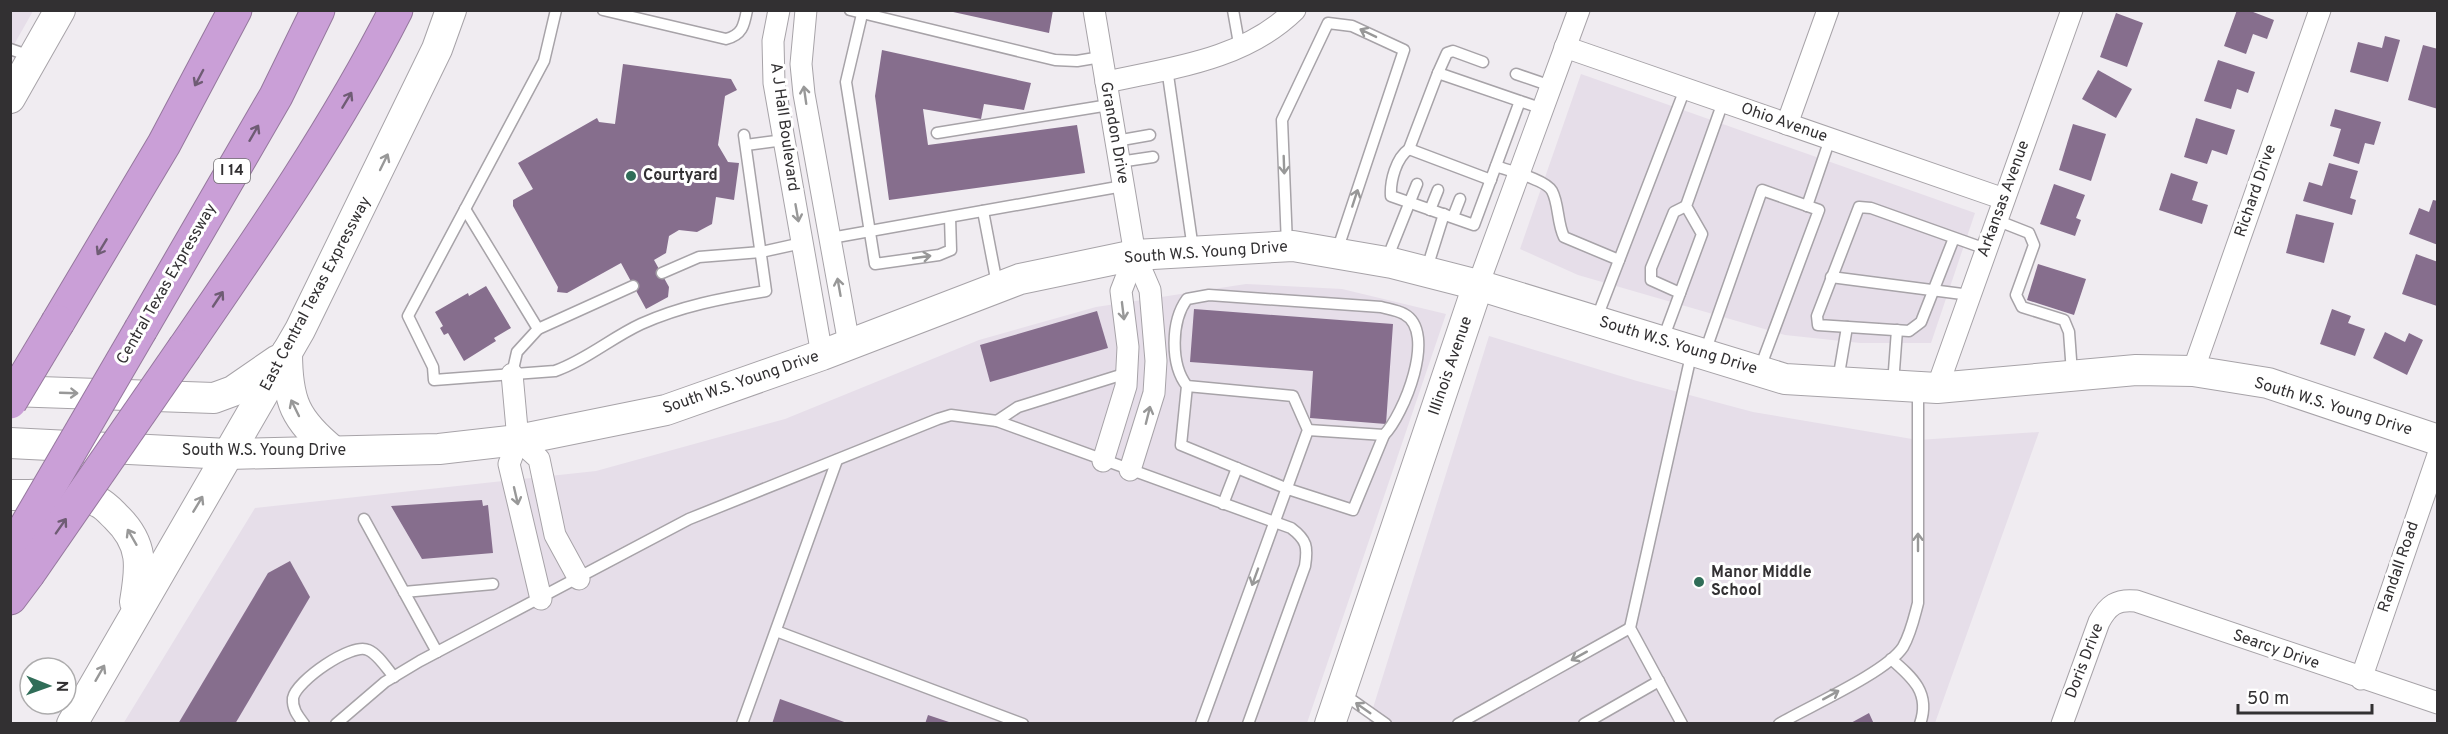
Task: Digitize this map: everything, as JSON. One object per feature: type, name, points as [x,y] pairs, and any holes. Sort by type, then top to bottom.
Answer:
[{"type":"highway","name":"Central Texas Expressway","points":[[16,575],[141,329],[276,96],[318,10]]},
{"type":"highway","points":[[16,575],[186,347],[284,202],[370,62],[396,10]]},
{"type":"highway","points":[[10,402],[164,144],[231,16]]},
{"type":"main road","points":[[10,98],[22,53],[60,10]]},
{"type":"main road","name":"East Central Texas Expressway","points":[[72,723],[287,352],[328,276],[437,49],[451,10]]},
{"type":"main road","name":"South W.S. Young Drive","points":[[10,443],[228,454],[439,449],[518,440],[666,410],[836,350],[1020,279],[1135,255],[1287,247],[1386,262],[1426,271],[1785,379],[1916,387],[2136,370],[2193,371],[2268,383],[2438,440]]},
{"type":"main road","name":"Illinois Avenue","points":[[1330,723],[1478,285]]},
{"type":"main road","points":[[10,391],[214,398],[233,391],[251,380],[287,352]]},
{"type":"main road","points":[[287,352],[287,383],[293,407],[311,434],[333,451]]},
{"type":"main road","points":[[10,495],[79,497],[99,502],[126,527],[138,548],[140,574],[134,614]]},
{"type":"street","name":"A J Hall Boulevard","points":[[779,10],[773,41],[774,83],[802,243],[836,350]]},
{"type":"street","name":"A J Hall Boulevard","points":[[806,10],[802,36],[802,74],[831,238],[836,350]]},
{"type":"street","name":"Grandon Drive","points":[[1094,10],[1135,255],[1150,290],[1156,361],[1154,393],[1130,470]]},
{"type":"street","points":[[1106,82],[1240,49],[1268,33],[1295,10]]},
{"type":"street","name":"Illinois Avenue","points":[[1478,285],[1579,10]]},
{"type":"street","points":[[1787,124],[1827,10]]},
{"type":"street","name":"Arkansas Avenue","points":[[1916,387],[1970,295],[2072,10]]},
{"type":"street","name":"Richard Drive","points":[[2193,371],[2320,10]]},
{"type":"street","name":"Ohio Avenue","points":[[1565,47],[2004,199]]},
{"type":"street","points":[[802,243],[831,238]]},
{"type":"street","points":[[1103,461],[1120,414],[1127,373],[1128,347],[1121,291],[1135,255]]},
{"type":"street","points":[[512,374],[518,440],[509,464],[541,599]]},
{"type":"street","points":[[518,440],[539,459],[555,535],[579,579]]},
{"type":"street","name":"Randall Road","points":[[2361,679],[2438,455]]},
{"type":"street","name":"Searcy Drive","points":[[2115,602],[2136,602],[2438,703]]},
{"type":"street","name":"Doris Drive","points":[[2062,723],[2099,622],[2105,610],[2115,602]]},
{"type":"lane","points":[[556,10],[544,61],[408,316],[433,367],[434,380],[555,371],[568,366],[640,324],[683,307],[766,291],[745,140],[784,140]]},
{"type":"lane","points":[[603,10],[726,39],[736,37],[744,27],[747,10]]},
{"type":"lane","points":[[850,10],[1055,60],[1077,62],[1101,57]]},
{"type":"lane","points":[[1233,10],[1240,49]]},
{"type":"lane","points":[[863,12],[846,82],[875,264],[939,255],[951,250],[950,217]]},
{"type":"lane","points":[[1287,247],[1282,120],[1328,23],[1352,26],[1404,50],[1336,254]]},
{"type":"lane","points":[[1484,62],[1454,51],[1447,53],[1409,149],[1402,154],[1390,185],[1391,196],[1474,225],[1520,101]]},
{"type":"lane","points":[[1167,68],[1175,153],[1194,252]]},
{"type":"lane","points":[[1438,73],[1543,109]]},
{"type":"lane","points":[[1516,74],[1551,86]]},
{"type":"lane","points":[[1595,321],[1685,89]]},
{"type":"lane","points":[[1680,293],[1652,280],[1651,268],[1674,212],[1686,206],[1724,102]]},
{"type":"lane","points":[[937,133],[1109,105]]},
{"type":"lane","points":[[1116,141],[1150,135]]},
{"type":"lane","points":[[1808,206],[1830,139]]},
{"type":"lane","points":[[1409,149],[1426,161],[1468,176],[1491,180]]},
{"type":"lane","points":[[1119,162],[1153,157]]},
{"type":"lane","points":[[1496,166],[1546,184],[1552,192],[1558,224],[1564,237],[1619,260]]},
{"type":"lane","points":[[1386,262],[1417,184]]},
{"type":"lane","points":[[831,238],[1123,186]]},
{"type":"lane","points":[[1430,210],[1438,190]]},
{"type":"lane","points":[[1682,723],[1630,628],[1698,352],[1762,190],[1819,210],[1759,371]]},
{"type":"lane","points":[[1426,271],[1448,216],[1460,199]]},
{"type":"lane","points":[[1662,341],[1702,234],[1686,206]]},
{"type":"lane","points":[[1954,238],[1921,322],[1909,331],[1818,325],[1817,316],[1858,207],[1871,208],[1986,249]]},
{"type":"lane","points":[[465,209],[538,329]]},
{"type":"lane","points":[[982,211],[998,287]]},
{"type":"lane","points":[[1996,220],[2029,233],[2034,245],[2016,295],[2022,307],[2064,320],[2069,332],[2072,376]]},
{"type":"lane","points":[[662,273],[699,257],[761,252],[802,243]]},
{"type":"lane","points":[[1831,277],[1970,295]]},
{"type":"lane","points":[[512,374],[517,351],[538,329],[633,286]]},
{"type":"lane","points":[[1209,295],[1381,307],[1405,314],[1415,328],[1420,350],[1415,370],[1392,427],[1384,435],[1353,510],[1288,489],[1181,445],[1187,386],[1181,378],[1175,361],[1178,314],[1187,298],[1209,295]]},
{"type":"lane","points":[[1837,382],[1847,327]]},
{"type":"lane","points":[[1779,723],[1892,659],[1902,649],[1912,627],[1918,603],[1916,387],[1897,330]]},
{"type":"lane","points":[[997,421],[1018,407],[1127,373]]},
{"type":"lane","points":[[1187,386],[1293,396],[1308,430],[1201,723]]},
{"type":"lane","points":[[336,723],[394,677],[437,652],[689,519],[951,415],[997,421],[1275,523],[1300,535],[1306,541],[1308,551],[1305,566],[1248,723]]},
{"type":"lane","points":[[1308,430],[1384,435]]},
{"type":"lane","points":[[742,723],[837,460]]},
{"type":"lane","points":[[1223,504],[1237,468]]},
{"type":"lane","points":[[364,519],[437,652]]},
{"type":"lane","points":[[404,592],[493,584]]},
{"type":"lane","points":[[1458,723],[1630,628]]},
{"type":"lane","points":[[776,631],[1023,723]]},
{"type":"lane","points":[[304,723],[293,707],[298,688],[320,668],[356,649],[371,650],[394,677]]},
{"type":"lane","points":[[1892,659],[1921,687],[1923,702],[1920,723]]},
{"type":"lane","points":[[1584,723],[1659,681]]},
{"type":"lane","points":[[1341,692],[1386,723]]},
{"type":"shaded area","points":[[11,11],[33,11],[11,50]]},
{"type":"shaded area","points":[[1581,74],[1975,213],[1931,343],[1860,343],[1785,335],[1578,275],[1520,249]]},
{"type":"shaded area","points":[[1246,284],[1342,289],[1446,314],[1307,723],[123,724],[255,508],[596,471],[785,419],[979,340],[1096,307]]},
{"type":"shaded area","name":"Manor Middle School","points":[[1489,336],[1637,381],[1753,412],[1918,440],[2039,432],[1935,723],[1368,724]]},
{"type":"building","points":[[944,10],[1053,10],[1049,33]]},
{"type":"building","points":[[2237,10],[2248,10],[2274,20],[2267,39],[2253,34],[2246,54],[2224,46]]},
{"type":"building","points":[[2116,13],[2143,23],[2127,67],[2100,57]]},
{"type":"building","points":[[2385,36],[2400,40],[2388,82],[2350,72],[2358,42],[2382,48]]},
{"type":"building","points":[[2423,45],[2438,49],[2438,109],[2408,100]]},
{"type":"building","points":[[882,50],[1031,83],[1024,110],[984,104],[981,119],[923,109],[928,145],[1077,125],[1085,173],[889,200],[875,96]]},
{"type":"building","points":[[2218,60],[2255,72],[2248,93],[2237,89],[2231,109],[2204,101]]},
{"type":"building","name":"Courtyard","points":[[623,64],[731,79],[737,90],[725,96],[718,145],[728,162],[739,163],[734,200],[716,197],[712,224],[697,232],[679,230],[669,236],[666,253],[654,260],[669,287],[668,297],[646,309],[621,263],[567,293],[557,292],[558,287],[513,206],[513,200],[533,189],[518,163],[597,118],[599,122],[615,124]]},
{"type":"building","points":[[2098,70],[2132,89],[2116,118],[2082,99]]},
{"type":"building","points":[[2335,109],[2381,122],[2374,145],[2365,143],[2359,164],[2333,156],[2341,129],[2330,126]]},
{"type":"building","points":[[2196,118],[2235,130],[2227,155],[2212,150],[2207,164],[2184,157]]},
{"type":"building","points":[[2073,124],[2106,134],[2091,181],[2059,170]]},
{"type":"building","points":[[2329,163],[2358,171],[2350,198],[2356,200],[2352,215],[2303,201],[2309,182],[2322,186]]},
{"type":"building","points":[[2171,173],[2198,182],[2192,200],[2208,205],[2202,224],[2159,210]]},
{"type":"building","points":[[2054,184],[2085,195],[2076,218],[2081,220],[2075,236],[2040,224]]},
{"type":"building","points":[[2433,200],[2438,201],[2438,245],[2409,234],[2419,208],[2429,212]]},
{"type":"building","points":[[2296,214],[2334,223],[2324,263],[2286,253]]},
{"type":"building","points":[[2416,254],[2438,262],[2437,306],[2402,294]]},
{"type":"building","points":[[2038,264],[2086,279],[2074,315],[2027,300]]},
{"type":"building","points":[[486,286],[511,328],[494,338],[496,341],[464,361],[448,333],[444,335],[440,328],[443,326],[435,312],[468,293],[469,296]]},
{"type":"building","points":[[1194,309],[1393,324],[1386,424],[1310,418],[1313,371],[1190,362]]},
{"type":"building","points":[[2332,309],[2351,316],[2348,323],[2365,329],[2355,356],[2320,344]]},
{"type":"building","points":[[1097,311],[1108,348],[990,382],[980,345]]},
{"type":"building","points":[[2385,332],[2405,342],[2409,333],[2423,340],[2407,375],[2373,358]]},
{"type":"building","points":[[482,500],[483,506],[488,505],[493,553],[422,559],[391,506]]},
{"type":"building","points":[[290,561],[310,597],[235,724],[178,724],[268,573]]},
{"type":"building","points":[[780,699],[847,723],[847,724],[772,724]]},
{"type":"building","points":[[1869,713],[1874,724],[1849,724]]},
{"type":"building","points":[[928,715],[952,723],[952,724],[925,724]]},
{"type":"place","name":"Courtyard","points":[[631,176]]},
{"type":"place","name":"Manor Middle School","points":[[1699,582]]}]
